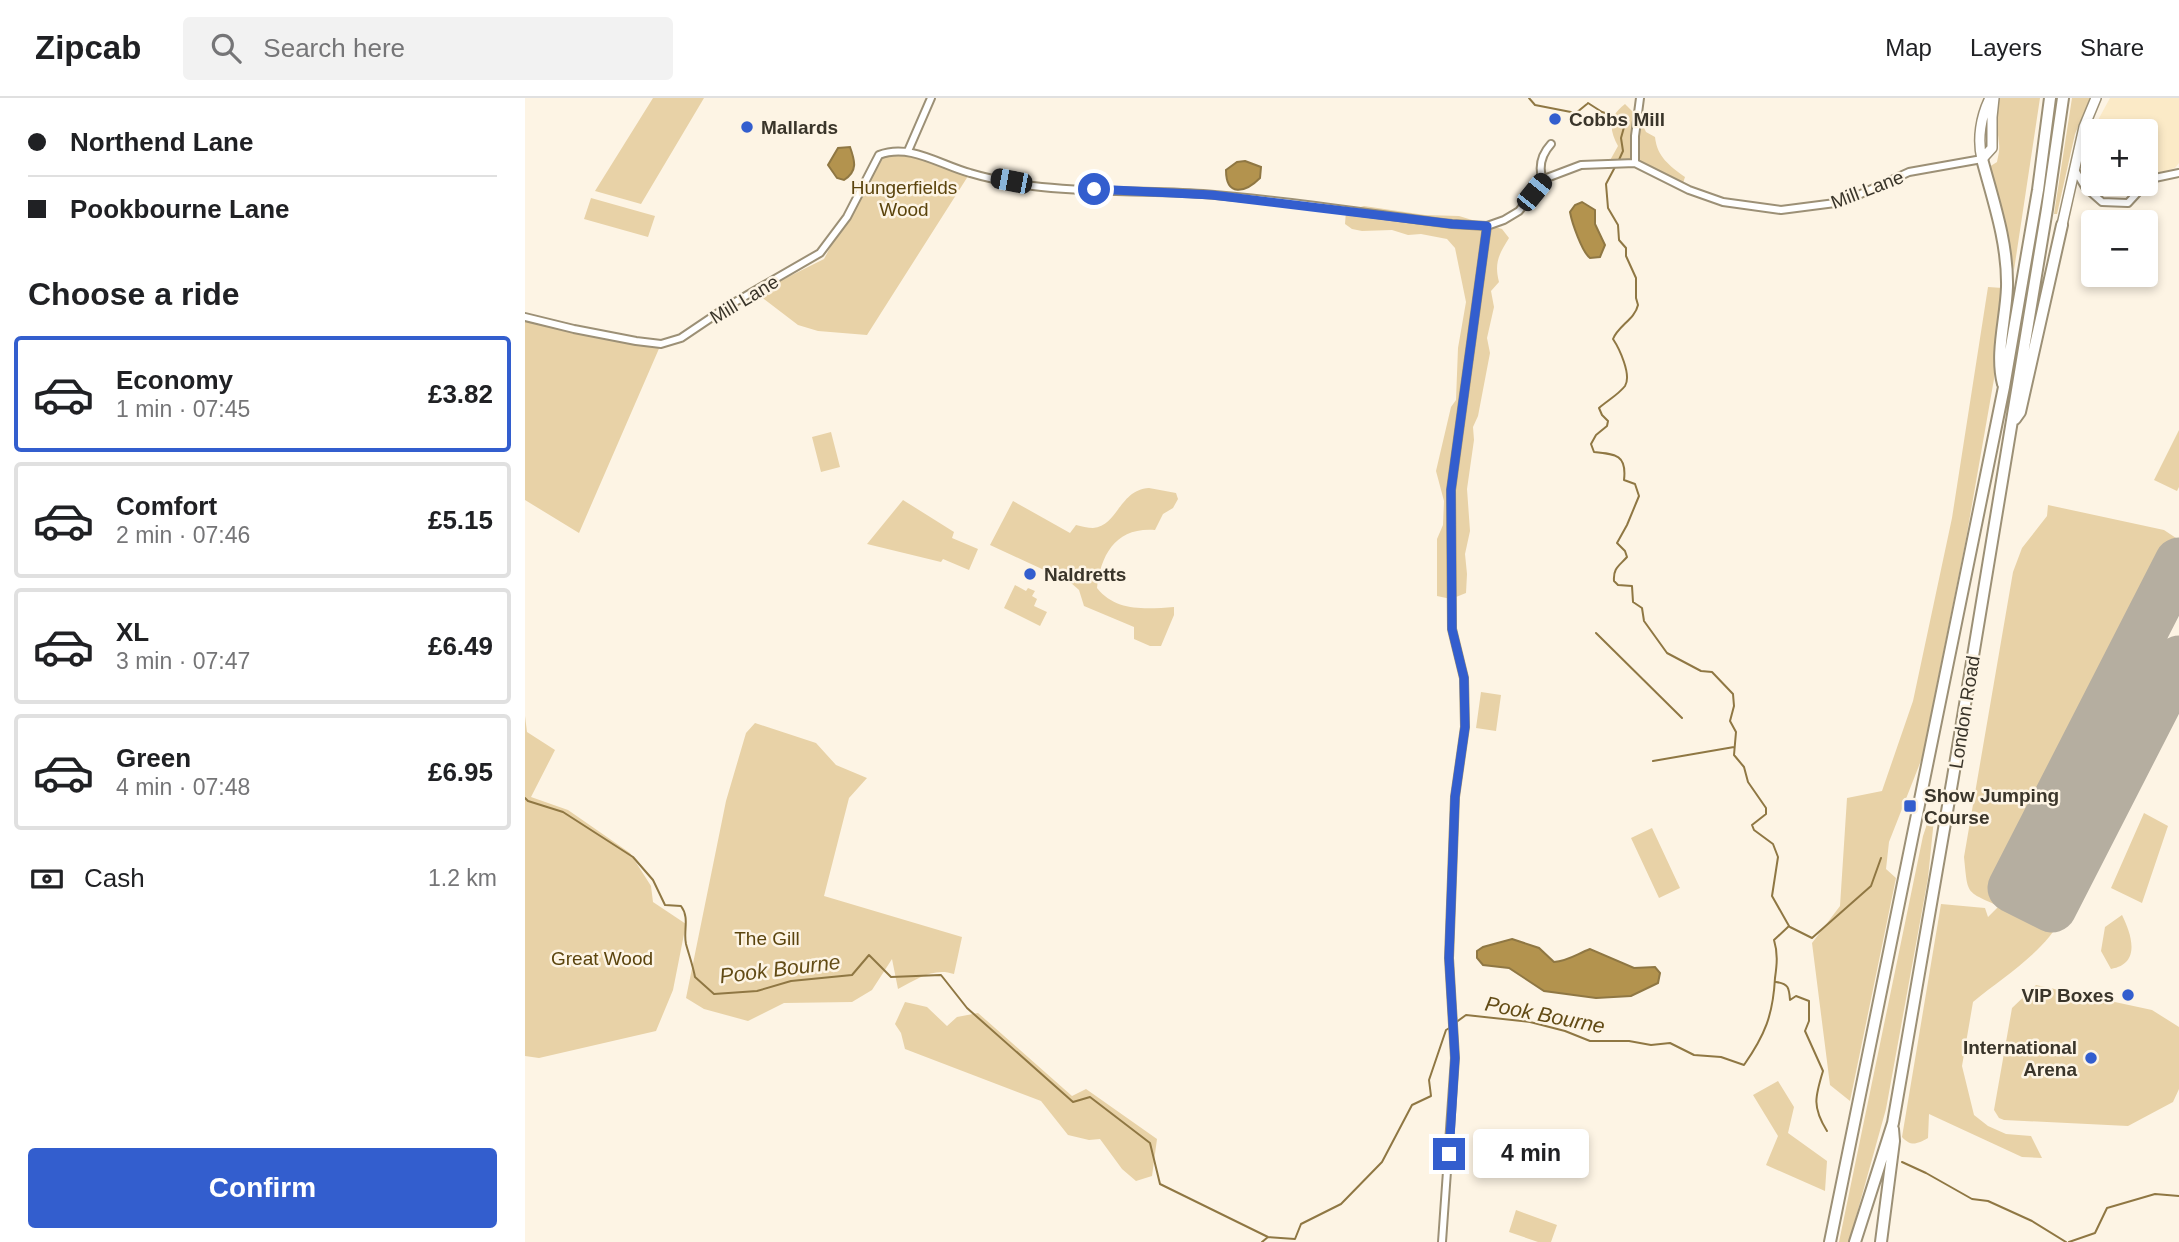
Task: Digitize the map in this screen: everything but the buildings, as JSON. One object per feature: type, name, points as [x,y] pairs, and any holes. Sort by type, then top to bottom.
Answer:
[{"type":"highway","points":[[1830,1242],[2004,387],[2036,203],[2050,98]]},
{"type":"highway","points":[[2011,425],[2063,98]]},
{"type":"highway","points":[[1981,154],[2005,251],[2007,286],[1999,369],[2004,387]]},
{"type":"highway","points":[[2011,425],[2020,412],[2062,225]]},
{"type":"highway","name":"London Road","points":[[1893,1123],[2011,425]]},
{"type":"highway","points":[[1855,1242],[1893,1123]]},
{"type":"highway","points":[[1881,1242],[1894,1142],[1893,1123]]},
{"type":"main road","points":[[1981,154],[1992,148],[1992,98]]},
{"type":"main road","points":[[2062,225],[2084,127],[2096,98]]},
{"type":"street","points":[[931,98],[908,151],[971,173],[1032,186],[1208,194],[1487,226],[1519,211],[1542,181],[1581,165],[1635,163],[1640,98]]},
{"type":"street","points":[[1542,181],[1542,158],[1551,144]]},
{"type":"street","name":"Mill Lane","points":[[525,317],[574,330],[636,341],[661,344],[681,338],[820,253],[846,217],[879,155],[891,150],[908,151]]},
{"type":"street","name":"Mill Lane","points":[[1635,163],[1689,190],[1723,202],[1781,210],[1843,202],[1909,172],[1967,160],[1981,154]]},
{"type":"street","points":[[2074,168],[2085,187],[2102,202],[2128,203],[2150,179],[2179,173]]},
{"type":"street","points":[[1442,1242],[1455,1058],[1449,958],[1455,797],[1465,727],[1464,678],[1452,629],[1451,490],[1487,226]]},
{"type":"shaded area","points":[[2110,98],[2179,98],[2179,163],[2175,168],[2158,173],[2158,119],[2099,119]]},
{"type":"shaded area","points":[[850,147],[854,161],[852,173],[844,180],[837,178],[828,165],[838,148]]},
{"type":"shaded area","points":[[1245,161],[1261,167],[1260,178],[1248,187],[1237,190],[1229,185],[1226,170],[1237,162]]},
{"type":"shaded area","points":[[1582,202],[1595,210],[1595,224],[1605,245],[1600,257],[1590,258],[1587,255],[1573,223],[1570,212],[1575,205]]},
{"type":"shaded area","points":[[1512,939],[1539,948],[1554,962],[1590,949],[1634,968],[1655,967],[1660,973],[1658,983],[1631,996],[1596,998],[1544,991],[1509,968],[1483,965],[1477,958],[1477,951],[1483,947]]},
{"type":"green space","points":[[653,98],[704,98],[641,204],[595,191]]},
{"type":"green space","points":[[2000,98],[2040,98],[2014,270],[1989,167],[1997,162],[1999,153],[1996,115]]},
{"type":"green space","points":[[2072,98],[2090,98],[2075,134],[2057,214],[2054,214]]},
{"type":"green space","points":[[1625,104],[1640,119],[1646,132],[1655,137],[1658,150],[1665,160],[1685,177],[1682,186],[1637,164],[1608,164],[1618,146],[1612,129],[1613,119]]},
{"type":"green space","name":"Hungerfields Wood","points":[[908,151],[970,173],[867,335],[818,331],[798,325],[756,293],[824,259],[879,155]]},
{"type":"green space","points":[[591,198],[655,216],[648,237],[584,219]]},
{"type":"green space","points":[[1364,206],[1425,215],[1459,216],[1502,229],[1509,238],[1498,259],[1499,282],[1491,291],[1494,307],[1487,338],[1490,353],[1478,416],[1473,427],[1474,440],[1467,489],[1470,531],[1465,554],[1466,593],[1451,599],[1437,596],[1437,539],[1443,525],[1444,501],[1436,471],[1451,407],[1456,400],[1458,348],[1466,302],[1455,248],[1447,239],[1421,234],[1408,235],[1392,230],[1362,231],[1345,224],[1346,211]]},
{"type":"green space","points":[[1988,287],[2003,288],[1994,379],[1966,539],[1922,758],[1889,842],[1886,869],[1896,878],[1850,1101],[1830,1085],[1812,943],[1840,906],[1847,798],[1882,791],[1913,701],[1952,518]]},
{"type":"green space","points":[[525,317],[661,344],[579,533],[525,500]]},
{"type":"green space","points":[[2179,430],[2179,487],[2177,491],[2154,480]]},
{"type":"green space","points":[[831,432],[840,467],[821,472],[812,437]]},
{"type":"green space","points":[[1149,488],[1176,493],[1178,499],[1173,508],[1163,514],[1155,530],[1130,533],[1113,545],[1102,564],[1097,588],[1105,596],[1122,605],[1142,608],[1174,607],[1174,615],[1161,646],[1150,646],[1134,639],[1134,627],[1084,606],[1079,590],[1070,582],[990,545],[1013,501],[1070,533],[1076,525],[1093,528],[1101,526],[1131,495]]},
{"type":"green space","points":[[903,500],[954,532],[952,538],[978,549],[969,570],[943,559],[941,562],[867,544]]},
{"type":"green space","points":[[2048,505],[2164,530],[2179,540],[2179,562],[2012,888],[2000,906],[2063,916],[2034,953],[1973,1002],[1962,1066],[1974,1115],[1988,1126],[2006,1134],[2031,1136],[2042,1158],[2022,1157],[1929,1114],[1928,1138],[1914,1143],[1902,1137],[1941,904],[1985,908],[1988,917],[1999,906],[1970,890],[1964,857],[2013,572],[2022,548],[2047,516]]},
{"type":"green space","points":[[1015,585],[1026,591],[1028,588],[1035,591],[1032,596],[1037,599],[1034,606],[1047,612],[1040,626],[1004,608]]},
{"type":"green space","points":[[1481,692],[1501,695],[1496,731],[1476,728]]},
{"type":"green space","name":"Great Wood","points":[[525,716],[527,732],[555,750],[531,797],[568,810],[630,853],[651,886],[653,902],[686,924],[673,990],[656,1031],[539,1058],[525,1056]]},
{"type":"green space","name":"The Gill","points":[[755,723],[816,743],[836,765],[867,778],[849,798],[824,896],[962,937],[954,974],[933,973],[898,989],[892,959],[872,990],[852,1002],[784,1003],[748,1021],[704,1009],[686,998],[726,801],[746,733]]},
{"type":"green space","points":[[2144,813],[2168,826],[2142,903],[2111,888]]},
{"type":"green space","points":[[1929,818],[1934,819],[1928,878],[1886,1109],[1849,1242],[1839,1242],[1923,836]]},
{"type":"green space","points":[[1652,828],[1680,888],[1659,898],[1631,838]]},
{"type":"green space","points":[[2122,915],[2132,948],[2127,961],[2111,969],[2101,951],[2105,927]]},
{"type":"green space","name":"International Arena","points":[[2036,985],[2152,1010],[2179,1027],[2179,1089],[2173,1102],[2128,1126],[1999,1118],[1994,1110],[2012,1008]]},
{"type":"green space","points":[[905,1002],[927,1007],[947,1026],[957,1017],[978,1013],[1072,1096],[1086,1089],[1157,1139],[1152,1176],[1136,1181],[1122,1169],[1100,1139],[1089,1140],[1068,1135],[1041,1101],[905,1049],[901,1033],[895,1024]]},
{"type":"green space","points":[[1778,1081],[1794,1107],[1788,1133],[1827,1161],[1825,1191],[1766,1165],[1778,1136],[1753,1095]]},
{"type":"green space","points":[[1516,1210],[1557,1225],[1551,1242],[1538,1242],[1509,1232]]},
{"type":"waterway","points":[[1529,98],[1535,105],[1576,113],[1587,104]]},
{"type":"waterway","points":[[1588,103],[1602,112],[1626,120],[1621,138],[1623,151],[1618,162]]},
{"type":"waterway","points":[[1615,167],[1606,184],[1608,208],[1618,225],[1619,240],[1626,248],[1626,256],[1636,278],[1638,305],[1634,314],[1613,339],[1624,362],[1627,381],[1620,392],[1599,408],[1608,421],[1607,426],[1596,435],[1591,444],[1594,452],[1614,455],[1622,461],[1624,480],[1635,484],[1639,496],[1617,543],[1627,557],[1616,570],[1614,581],[1618,585],[1632,586],[1633,602],[1642,608],[1644,621],[1667,653],[1701,671],[1712,672],[1733,694],[1734,706],[1730,721],[1736,732],[1734,755],[1744,767],[1748,782],[1766,808],[1766,814],[1752,825],[1754,830],[1773,844],[1778,857],[1772,896],[1789,926]]},
{"type":"waterway","points":[[1596,633],[1682,718]]},
{"type":"waterway","points":[[1653,761],[1734,747]]},
{"type":"waterway","name":"Pook Bourne","points":[[525,798],[563,812],[633,857],[653,880],[665,905],[681,906],[686,920],[685,939],[695,977],[714,994],[757,991],[791,981],[852,975],[869,955],[891,977],[941,975],[967,1008],[1073,1102],[1090,1097],[1150,1143],[1160,1184],[1268,1237],[1295,1239],[1301,1224],[1341,1204],[1382,1162],[1412,1105],[1431,1096],[1429,1080],[1446,1030],[1451,1027]]},
{"type":"waterway","points":[[1790,927],[1812,938],[1871,886],[1881,858]]},
{"type":"waterway","name":"Pook Bourne","points":[[1455,1023],[1466,1015],[1530,1022],[1590,1041],[1629,1041],[1651,1045],[1670,1043],[1694,1055],[1721,1057],[1744,1065],[1763,1034],[1770,1014],[1777,963],[1774,940],[1789,926]]},
{"type":"waterway","points":[[1776,982],[1788,987],[1790,1000],[1796,996],[1809,1001],[1809,1021],[1805,1031],[1823,1071],[1816,1102],[1827,1131]]},
{"type":"waterway","points":[[1902,1162],[1972,1199],[1988,1201],[2032,1221],[2066,1242]]},
{"type":"waterway","points":[[2069,1242],[2095,1233],[2107,1208],[2155,1194],[2179,1196]]},
{"type":"waterway","name":"Pook Bourne","points":[[1262,1242],[1268,1237]]},
{"type":"runway","points":[[2179,562],[2012,888],[2052,908],[2179,660]]},
{"type":"place","name":"Cobbs Mill","points":[[1555,119]]},
{"type":"place","name":"Mallards","points":[[747,127]]},
{"type":"place","name":"Naldretts","points":[[1030,574]]},
{"type":"place","name":"Show Jumping Course","points":[[1910,806]]},
{"type":"place","name":"VIP Boxes","points":[[2128,995]]},
{"type":"place","name":"International Arena","points":[[2091,1058]]},
{"type":"route","points":[[1094,189],[1212,195],[1487,226],[1451,490],[1452,629],[1464,678],[1465,727],[1455,797],[1449,958],[1455,1058],[1449,1154]]}]
